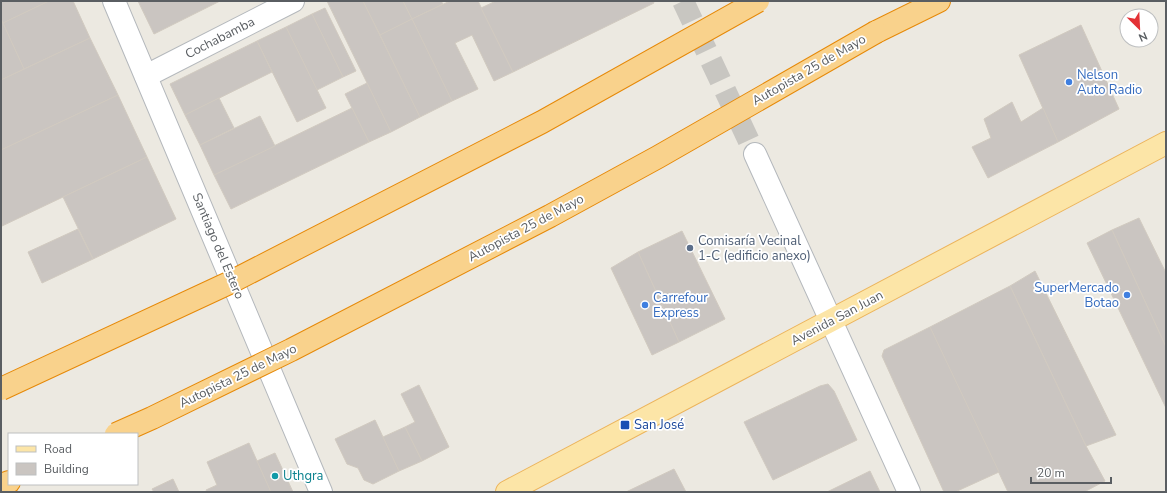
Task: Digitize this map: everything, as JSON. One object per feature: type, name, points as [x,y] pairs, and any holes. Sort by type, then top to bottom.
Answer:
[{"type":"highway","points":[[1,389],[229,283],[542,122],[758,1]]},
{"type":"highway","name":"Autopista 25 de Mayo","points":[[118,433],[291,350],[550,216],[658,157],[876,32],[925,1]]},
{"type":"highway","points":[[876,32],[939,1]]},
{"type":"main road","name":"Avenida San Juan","points":[[507,492],[1166,143]]},
{"type":"street","name":"Santiago del Estero","points":[[114,1],[321,492]]},
{"type":"street","name":"Cochabamba","points":[[146,76],[293,1]]},
{"type":"street","points":[[755,154],[910,492]]},
{"type":"building","points":[[1,1],[49,1],[3,23],[1,19]]},
{"type":"building","points":[[49,1],[73,1],[90,38],[24,69],[3,23]]},
{"type":"building","points":[[138,1],[220,1],[154,34]]},
{"type":"building","points":[[327,1],[363,1],[420,117],[391,132]]},
{"type":"building","points":[[363,1],[403,1],[412,19],[380,35]]},
{"type":"building","points":[[403,1],[441,1],[443,4],[412,19]]},
{"type":"building","points":[[450,1],[478,1],[513,72],[494,81],[472,35],[455,43],[478,89],[452,101],[412,19]]},
{"type":"building","points":[[496,1],[653,1],[654,3],[513,72],[481,8]]},
{"type":"building","points":[[325,8],[356,71],[343,77],[312,14]]},
{"type":"building","points":[[312,14],[343,77],[317,90],[286,27]]},
{"type":"building","points":[[1,19],[24,69],[1,80]]},
{"type":"building","points":[[412,19],[452,101],[420,117],[380,35]]},
{"type":"building","name":"Nelson Auto Radio","points":[[1081,25],[1119,109],[1058,142],[1019,55]]},
{"type":"building","points":[[286,27],[326,108],[297,122],[257,41]]},
{"type":"building","points":[[90,38],[118,95],[1,150],[1,80]]},
{"type":"building","points":[[257,41],[272,72],[185,115],[170,84]]},
{"type":"building","points":[[367,83],[391,132],[369,142],[345,94]]},
{"type":"building","points":[[118,95],[147,157],[2,226],[1,150]]},
{"type":"building","points":[[219,98],[234,128],[200,145],[185,115]]},
{"type":"building","points":[[1012,102],[1021,122],[1043,108],[1058,142],[988,178],[972,147],[991,138],[984,119]]},
{"type":"building","points":[[352,108],[369,142],[231,209],[214,175]]},
{"type":"building","points":[[260,116],[275,146],[214,175],[200,145]]},
{"type":"building","points":[[147,157],[176,219],[93,259],[63,197]]},
{"type":"building","points":[[1139,218],[1166,273],[1166,347],[1112,230]]},
{"type":"building","points":[[78,229],[93,259],[42,283],[28,252]]},
{"type":"building","name":"SuperMercado Botao","points":[[1112,230],[1166,347],[1166,408],[1087,243]]},
{"type":"building","points":[[682,231],[725,319],[679,342],[638,252]]},
{"type":"building","name":"Carrefour Express","points":[[638,252],[679,342],[652,355],[611,268]]},
{"type":"building","points":[[1035,271],[1116,435],[1086,446],[1010,286]]},
{"type":"building","points":[[1010,286],[1086,446],[1105,481],[1084,492],[1008,492],[930,327]]},
{"type":"building","points":[[930,327],[999,472],[955,492],[944,492],[882,356],[884,350]]},
{"type":"building","points":[[828,384],[834,391],[857,440],[773,480],[744,422],[820,386]]},
{"type":"building","points":[[419,385],[449,447],[422,461],[405,427],[415,422],[401,394]]},
{"type":"building","points":[[375,420],[399,471],[373,484],[364,480],[358,468],[347,464],[335,439]]},
{"type":"building","points":[[405,427],[422,461],[399,471],[383,437]]},
{"type":"building","points":[[249,443],[271,492],[207,492],[206,490],[217,485],[207,462]]},
{"type":"building","name":"Uthgra","points":[[275,453],[293,492],[271,492],[257,461]]},
{"type":"building","points":[[674,469],[686,492],[626,492]]},
{"type":"building","points":[[870,471],[880,492],[827,492]]},
{"type":"building","points":[[173,479],[179,492],[154,492],[152,489]]},
{"type":"tunnel","points":[[683,1],[755,154]]},
{"type":"place","name":"Nelson Auto Radio","points":[[1069,82]]},
{"type":"place","name":"Comisaría Vecinal 1-C (edificio anexo)","points":[[690,248]]},
{"type":"place","name":"SuperMercado Botao","points":[[1127,295]]},
{"type":"place","name":"Carrefour Express","points":[[645,305]]},
{"type":"place","name":"San José","points":[[625,425]]},
{"type":"place","name":"Uthgra","points":[[275,476]]}]
